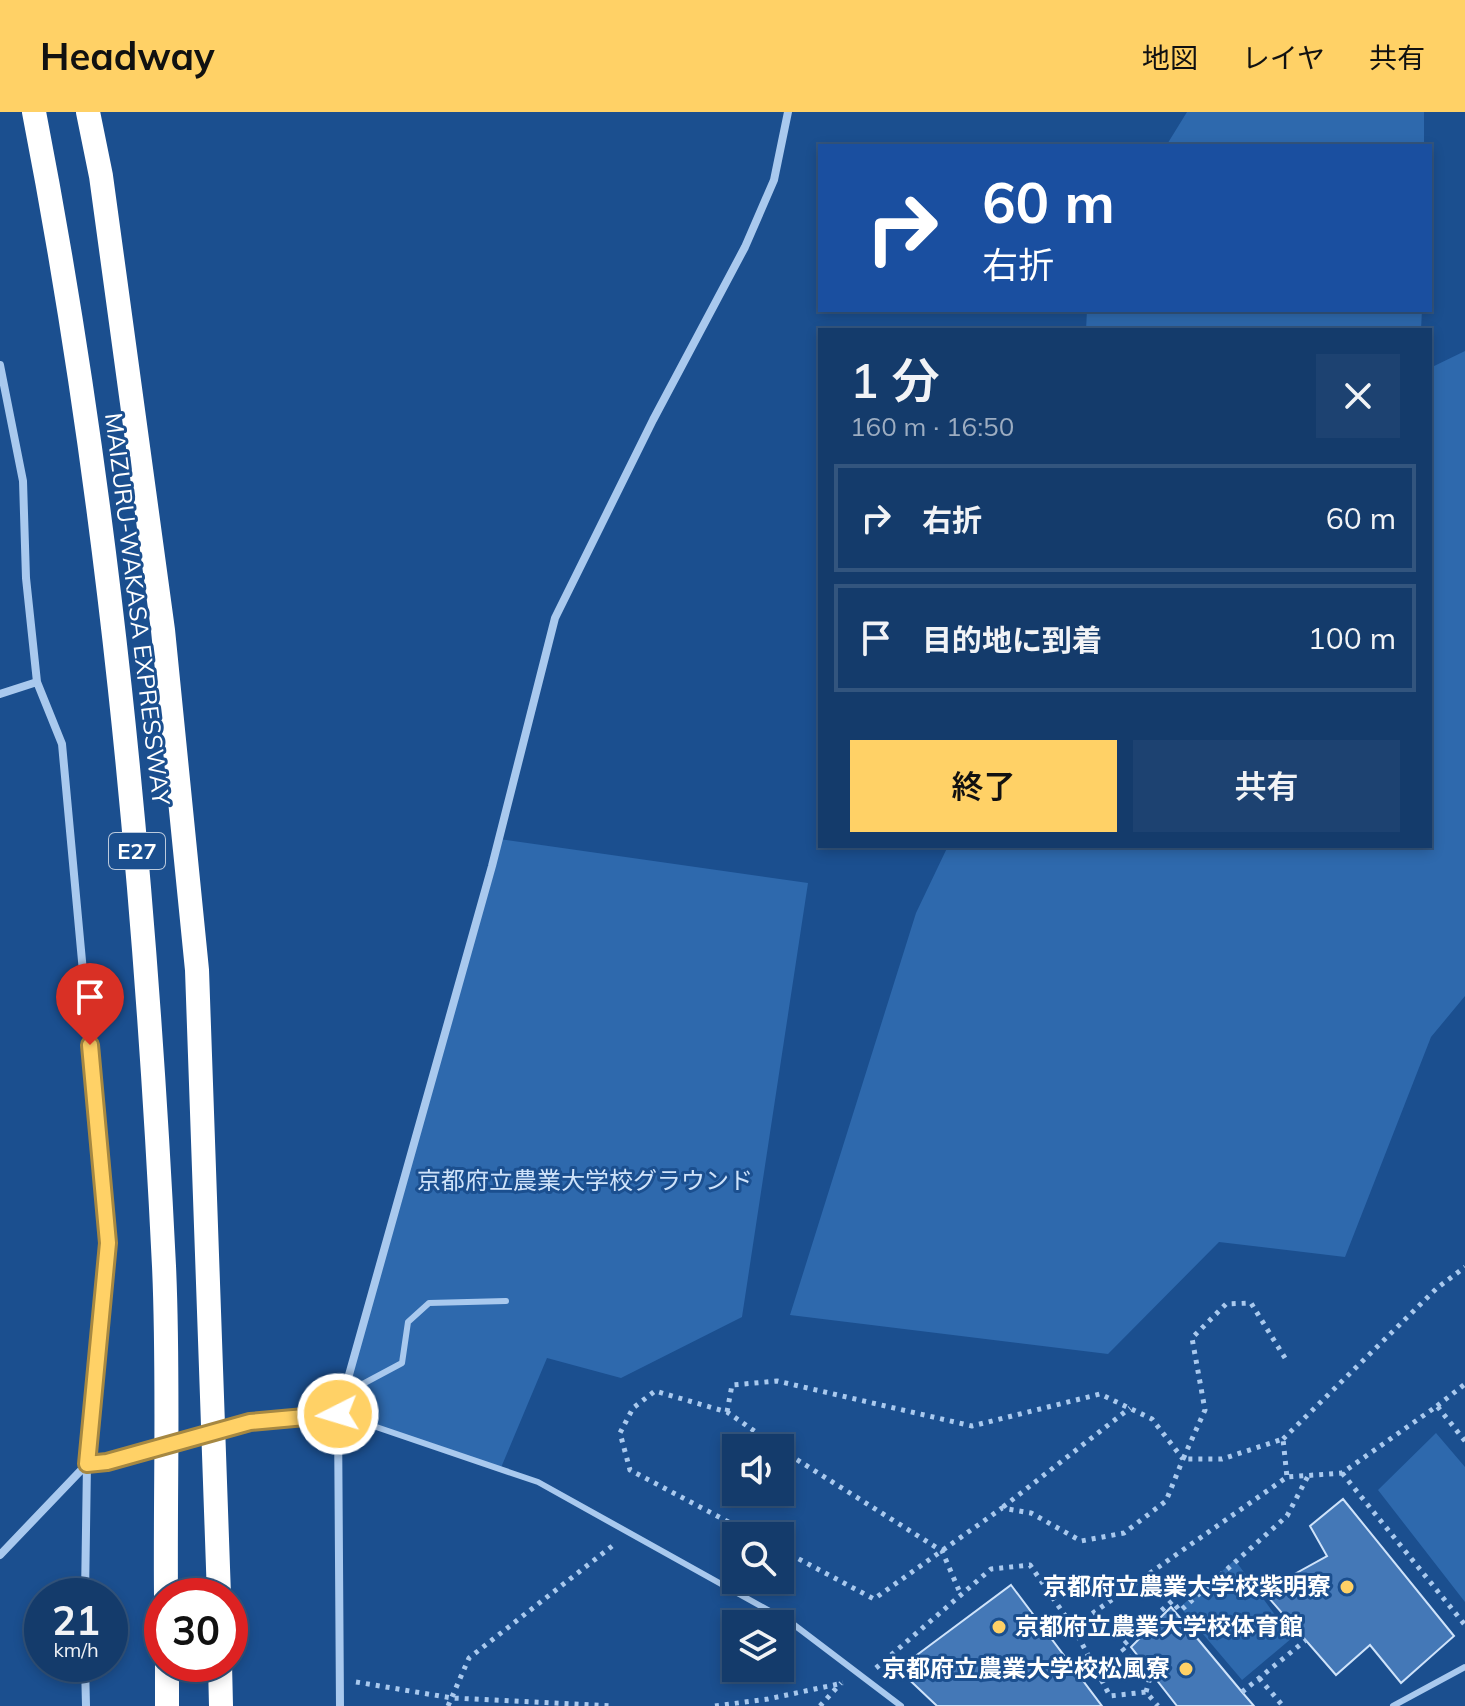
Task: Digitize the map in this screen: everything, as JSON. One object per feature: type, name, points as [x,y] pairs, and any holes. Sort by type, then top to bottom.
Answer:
[{"type":"highway","name":"MAIZURU-WAKASA EXPRESSWAY","points":[[34,112],[70,295],[134,799],[164,1269],[166,1578]]},
{"type":"highway","name":"MAIZURU-WAKASA EXPRESSWAY","points":[[88,112],[101,176],[163,630],[197,970],[218,1578]]},
{"type":"highway","points":[[167,1682],[167,1706]]},
{"type":"highway","points":[[220,1682],[221,1706]]},
{"type":"street","points":[[340,1706],[338,1414],[492,866],[555,618],[653,420],[745,247],[774,180],[788,112]]},
{"type":"street","points":[[0,365],[23,481],[26,578],[37,682],[62,744],[108,1243],[87,1464],[85,1578]]},
{"type":"street","points":[[0,694],[37,682]]},
{"type":"street","points":[[0,1555],[87,1464],[107,1462],[250,1422],[338,1414]]},
{"type":"street","points":[[85,1682],[86,1706]]},
{"type":"lane","points":[[344,1394],[402,1363],[408,1322],[429,1303],[506,1301]]},
{"type":"lane","points":[[338,1414],[538,1482],[793,1624],[901,1706]]},
{"type":"lane","points":[[1393,1706],[1465,1667]]},
{"type":"path","points":[[1183,1459],[1222,1459],[1283,1439],[1437,1288],[1465,1267]]},
{"type":"path","points":[[1002,1508],[1031,1513],[1081,1541],[1124,1533],[1166,1501],[1205,1410],[1192,1338],[1226,1304],[1251,1303],[1285,1358]]},
{"type":"path","points":[[727,1412],[732,1385],[777,1381],[972,1426],[1100,1394],[1152,1419],[1183,1459]]},
{"type":"path","points":[[1073,1627],[1287,1477],[1342,1473],[1465,1384]]},
{"type":"path","points":[[728,1522],[630,1470],[620,1433],[633,1408],[655,1391],[727,1412],[759,1434]]},
{"type":"path","points":[[1437,1406],[1465,1441]]},
{"type":"path","points":[[794,1556],[874,1599],[1002,1508],[1130,1408]]},
{"type":"path","points":[[1283,1439],[1287,1477]]},
{"type":"path","points":[[794,1457],[942,1551],[961,1595]]},
{"type":"path","points":[[1342,1473],[1465,1625]]},
{"type":"path","points":[[1146,1692],[1149,1681],[1121,1647],[1172,1601],[1180,1611],[1232,1568],[1287,1516],[1308,1475]]},
{"type":"path","points":[[448,1706],[469,1658],[629,1533]]},
{"type":"path","points":[[715,1706],[768,1699],[864,1678],[991,1569],[1030,1565],[1073,1627],[1110,1696],[1146,1692]]},
{"type":"path","points":[[1242,1692],[1306,1640]]},
{"type":"path","points":[[1259,1678],[1283,1706]]},
{"type":"path","points":[[340,1679],[452,1698],[614,1706]]},
{"type":"path","points":[[820,1706],[841,1683]]},
{"type":"path","points":[[1146,1692],[1158,1706]]},
{"type":"green space","points":[[1187,112],[1424,112],[1424,144],[1167,144]]},
{"type":"green space","points":[[1087,312],[1422,312],[1421,328],[1086,328]]},
{"type":"green space","points":[[1465,351],[1465,996],[1431,1037],[1345,1257],[1219,1242],[1108,1354],[790,1315],[916,913],[947,848],[1432,848],[1432,367]]},
{"type":"green space","name":"京都府立農業大学校グラウンド","points":[[499,839],[808,883],[742,1317],[621,1378],[547,1358],[500,1470],[338,1414]]},
{"type":"green space","points":[[1436,1433],[1465,1467],[1465,1602],[1378,1490]]},
{"type":"green space","points":[[1235,1560],[1292,1638],[1242,1680],[1180,1607]]},
{"type":"building","name":"京都府立農業大学校紫明寮","points":[[1343,1499],[1454,1636],[1401,1683],[1370,1645],[1336,1675],[1268,1597],[1291,1576],[1327,1556],[1310,1526]]},
{"type":"building","name":"京都府立農業大学校体育館","points":[[1011,1585],[1102,1706],[937,1706],[898,1669]]},
{"type":"building","name":"京都府立農業大学校松風寮","points":[[1171,1607],[1254,1706],[1177,1706],[1131,1647]]},
{"type":"place","name":"京都府立農業大学校紫明寮","points":[[1347,1587]]},
{"type":"place","name":"京都府立農業大学校体育館","points":[[999,1627]]},
{"type":"place","name":"京都府立農業大学校松風寮","points":[[1186,1669]]},
{"type":"route","points":[[90,1045],[108,1243],[87,1464],[107,1462],[250,1422],[338,1414]]}]
